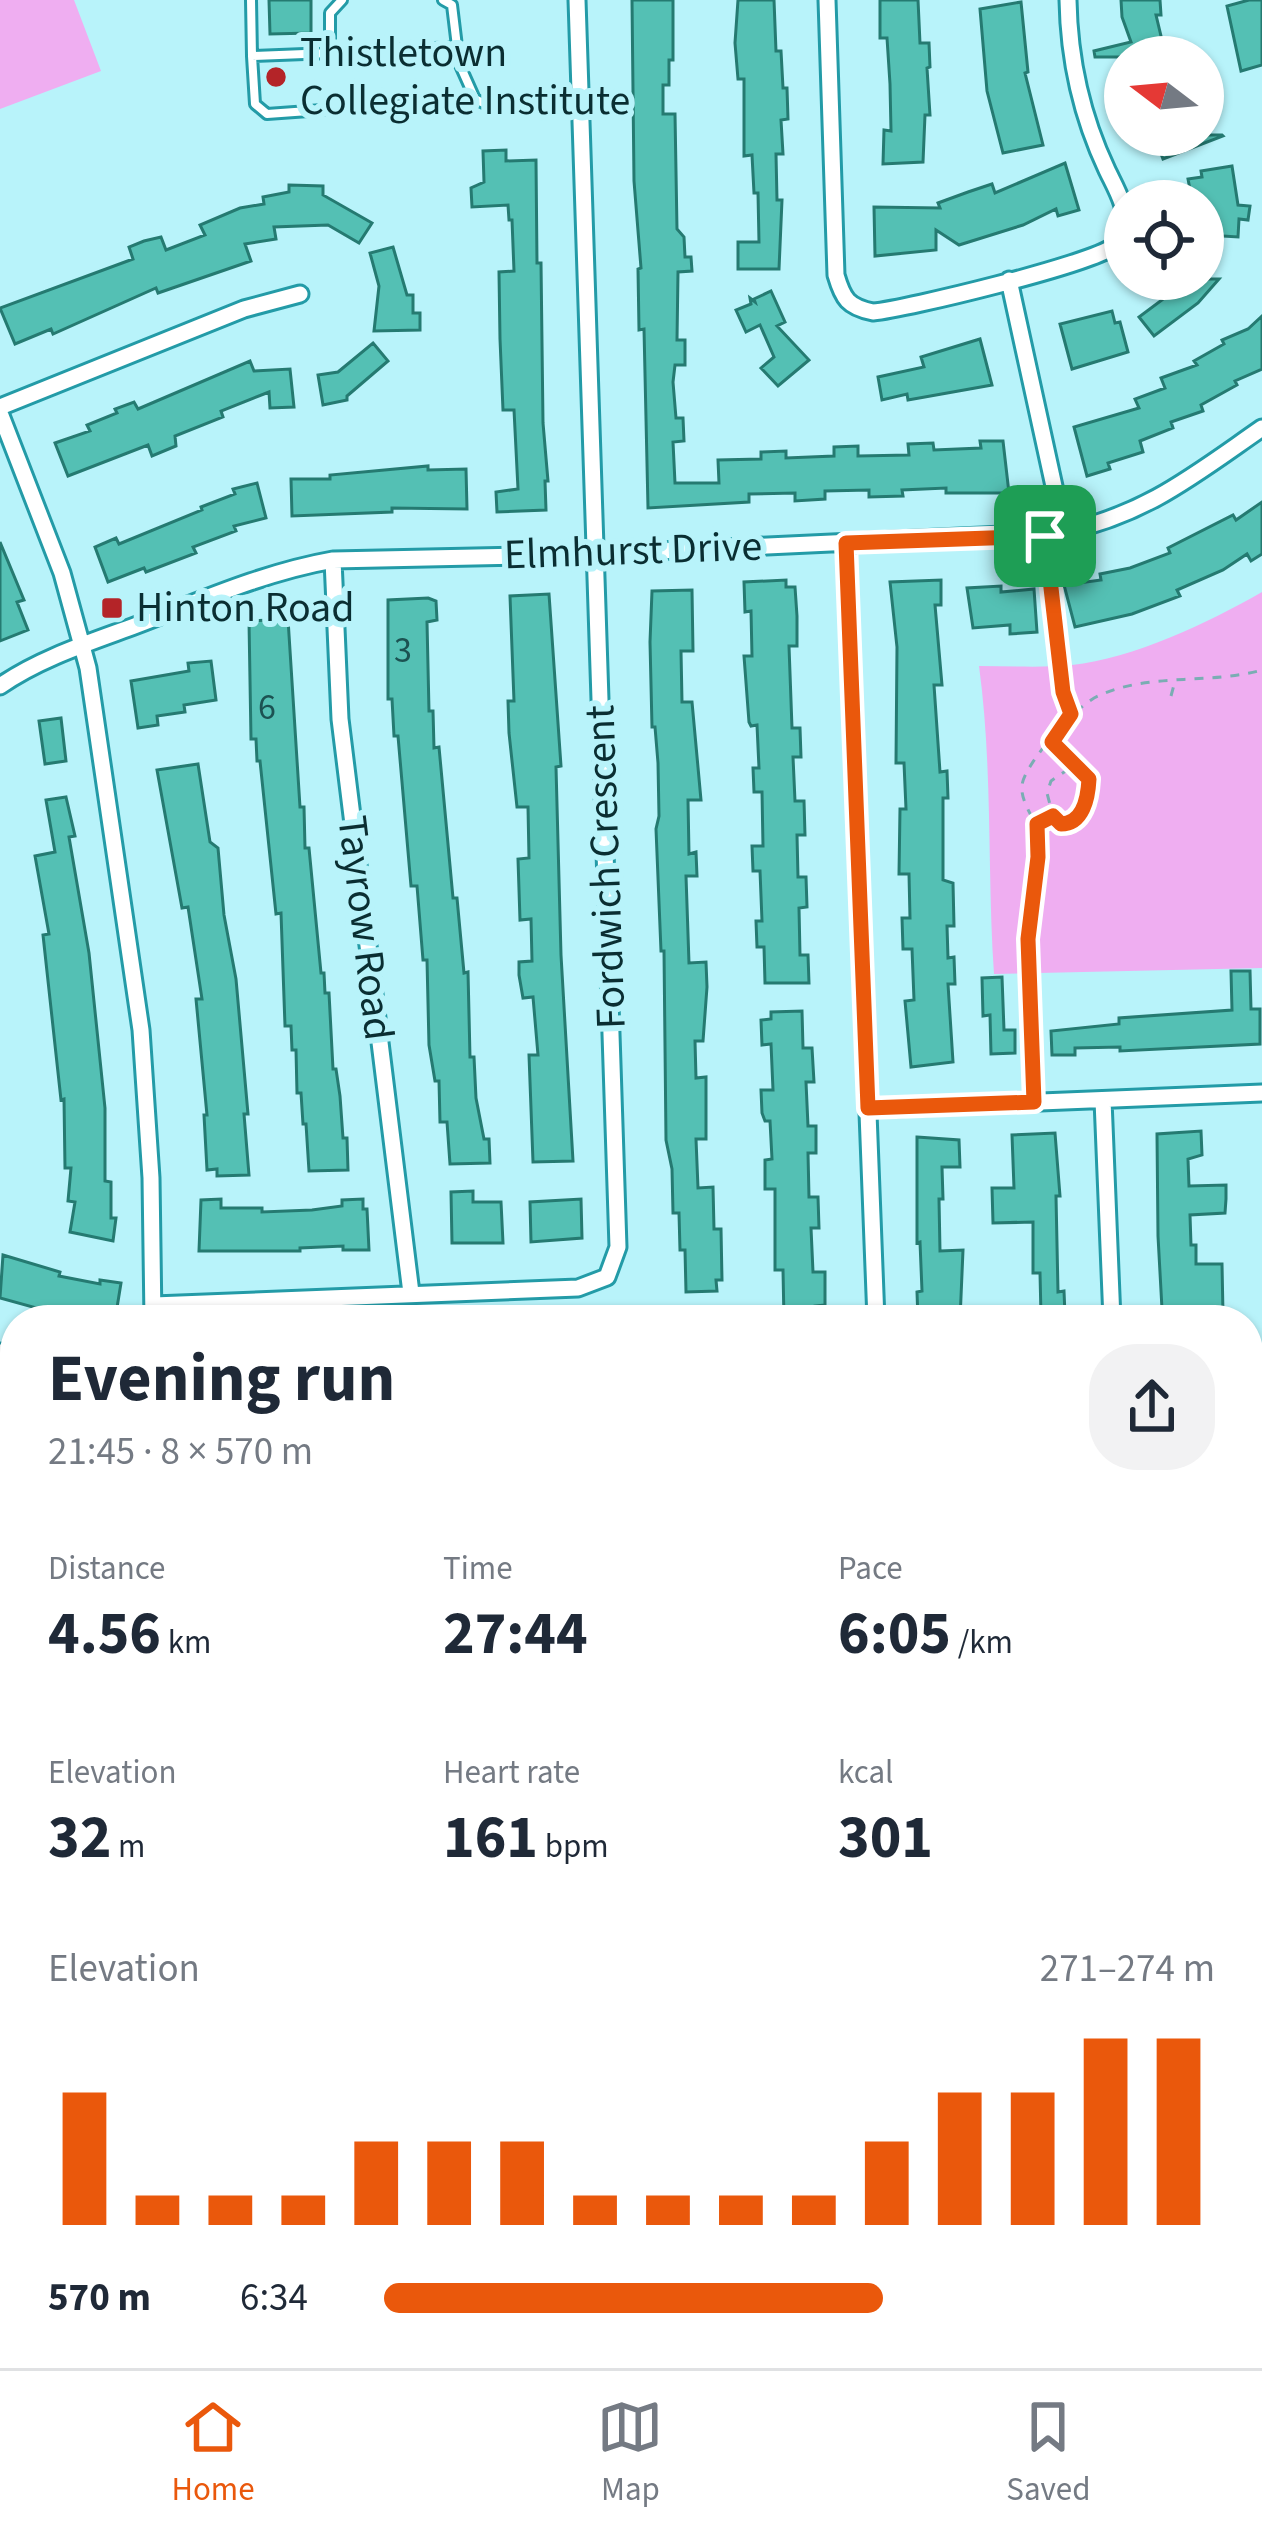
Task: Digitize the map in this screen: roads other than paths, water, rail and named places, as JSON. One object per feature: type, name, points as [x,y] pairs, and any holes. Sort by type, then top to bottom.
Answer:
[{"type":"street","name":"Fordwich Crescent","points":[[253,1305],[578,1288],[607,1276],[618,1247],[578,0]]},
{"type":"street","points":[[827,0],[836,275],[851,307],[891,310],[1009,280],[1116,245],[1124,230],[1124,209],[1079,101],[1069,43],[1068,0]]},
{"type":"street","points":[[1009,280],[1064,532]]},
{"type":"street","points":[[153,1305],[151,1178],[140,1030],[83,645],[62,573],[0,410],[244,309],[300,294]]},
{"type":"street","name":"Elmhurst Drive","points":[[0,686],[83,645],[240,585],[333,560],[1045,536],[1118,519],[1150,504],[1262,428]]},
{"type":"street","points":[[846,543],[875,1305]]},
{"type":"street","name":"Tayrow Road","points":[[333,560],[340,719],[411,1294]]},
{"type":"street","points":[[868,1108],[1262,1093]]},
{"type":"street","points":[[1103,1100],[1111,1305]]},
{"type":"lane","points":[[251,0],[255,104],[267,114],[475,99],[498,110],[581,110]]},
{"type":"lane","points":[[330,53],[330,13],[342,0]]},
{"type":"lane","points":[[449,2],[456,47],[475,99]]},
{"type":"lane","points":[[252,56],[456,47]]},
{"type":"place","name":"Thistletown Collegiate Institute","points":[[276,77]]},
{"type":"place","name":"Hinton Road","points":[[112,608]]}]
